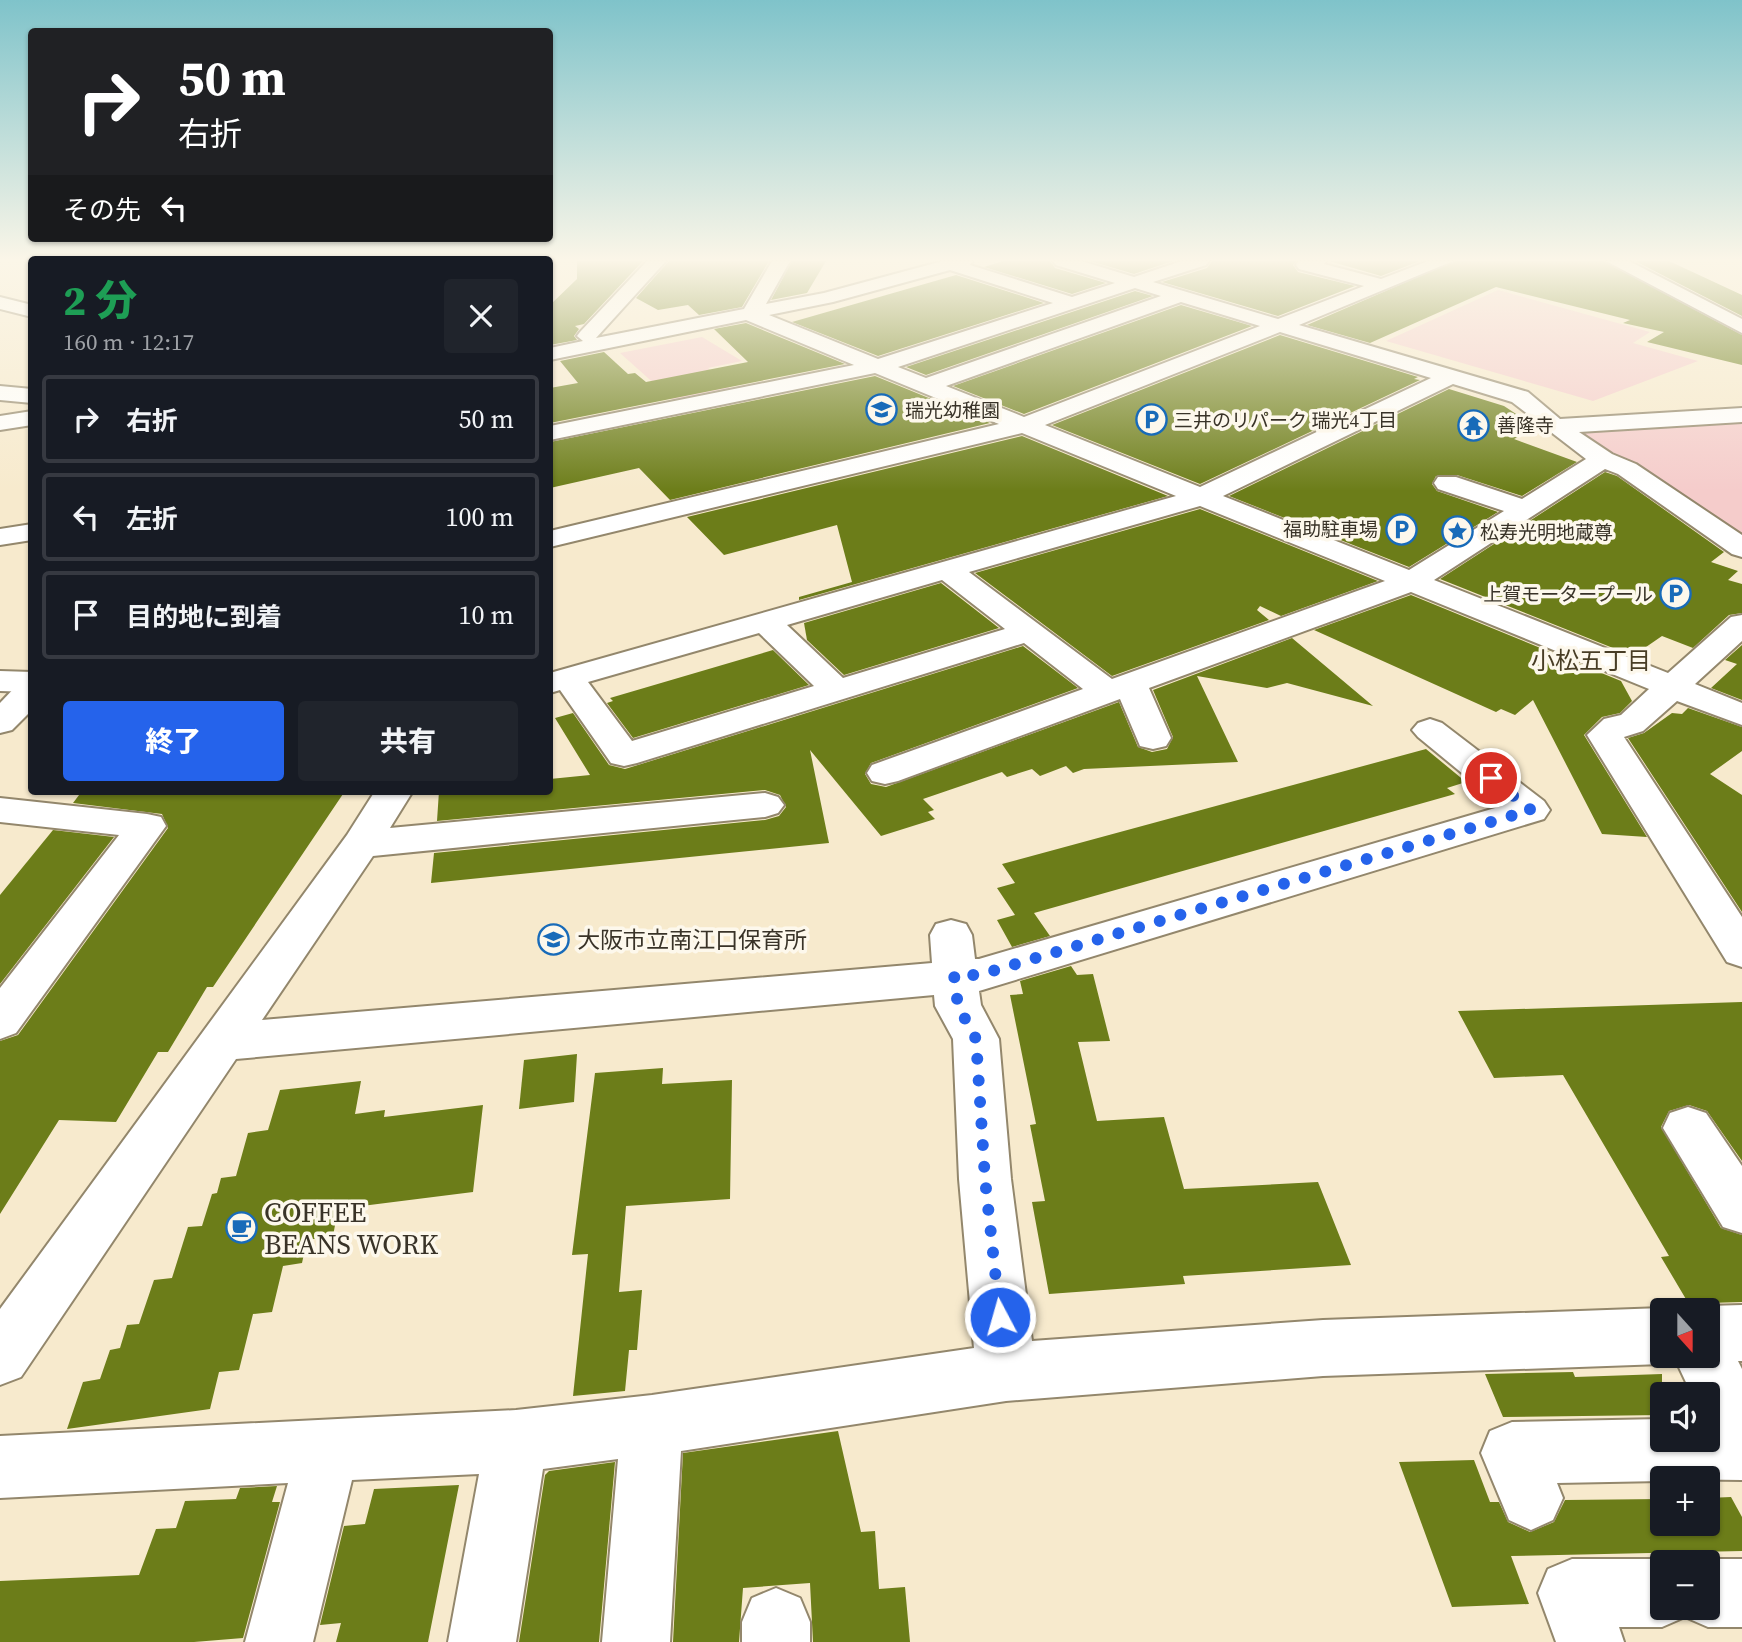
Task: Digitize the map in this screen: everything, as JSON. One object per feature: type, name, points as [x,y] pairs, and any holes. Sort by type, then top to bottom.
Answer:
[{"type":"street","points":[[553,342],[577,338]]},
{"type":"street","points":[[553,353],[624,338]]},
{"type":"street","points":[[816,338],[878,366],[1742,715]]},
{"type":"street","points":[[553,432],[878,366],[966,338]]},
{"type":"street","points":[[926,385],[1061,338]]},
{"type":"street","points":[[553,538],[1025,425],[1248,338]]},
{"type":"street","points":[[1323,338],[1520,397],[1555,426],[1604,459],[1627,469],[1742,548]]},
{"type":"street","points":[[1028,632],[624,755],[559,681],[1201,497],[1452,376]]},
{"type":"street","points":[[0,393],[28,396]]},
{"type":"street","points":[[1555,426],[1742,415]]},
{"type":"street","points":[[0,423],[28,419]]},
{"type":"street","points":[[885,773],[1411,582],[1604,459]]},
{"type":"street","points":[[1447,482],[1525,509]]},
{"type":"street","points":[[0,537],[28,533]]},
{"type":"street","points":[[947,570],[1028,632],[1118,687],[1153,738]]},
{"type":"street","points":[[766,622],[837,690]]},
{"type":"street","points":[[1739,630],[1670,686],[1631,724],[1616,726],[1605,735],[1742,951]]},
{"type":"street","points":[[0,681],[28,681]]},
{"type":"street","points":[[0,723],[28,693]]},
{"type":"street","points":[[222,1042],[953,955],[979,975],[1531,810],[1430,730]]},
{"type":"street","points":[[0,1357],[361,844],[392,795]]},
{"type":"street","points":[[361,844],[765,805]]},
{"type":"street","points":[[0,810],[147,826],[0,1021]]},
{"type":"street","points":[[953,955],[958,1006],[976,1039],[985,1179],[1006,1372]]},
{"type":"street","points":[[1688,1128],[1742,1210]]},
{"type":"street","points":[[1720,1334],[1742,1333]]},
{"type":"street","points":[[0,1466],[516,1441],[652,1425],[1006,1372],[1323,1348],[1650,1336]]},
{"type":"street","points":[[1709,1368],[1742,1429]]},
{"type":"street","points":[[636,1642],[652,1425]]},
{"type":"street","points":[[482,1642],[516,1441]]},
{"type":"street","points":[[1531,1498],[1512,1453],[1742,1448]]},
{"type":"street","points":[[279,1642],[328,1452]]},
{"type":"street","points":[[1590,1642],[1572,1593],[1650,1593]]},
{"type":"street","points":[[1720,1593],[1742,1593]]},
{"type":"shaded area","points":[[703,338],[742,361],[708,368],[733,391],[676,403],[620,353]]},
{"type":"shaded area","points":[[1393,338],[1641,338],[1633,343],[1698,361],[1593,401],[1386,341]]},
{"type":"shaded area","points":[[1742,421],[1742,540],[1578,431]]},
{"type":"building","points":[[553,338],[575,338],[577,340],[553,344]]},
{"type":"building","points":[[723,338],[781,338],[845,364],[553,422],[553,387],[578,383],[560,361],[604,352],[628,374],[635,373],[646,382],[748,362]]},
{"type":"building","points":[[832,338],[936,338],[878,356]]},
{"type":"building","points":[[995,338],[1033,338],[926,375],[906,367]]},
{"type":"building","points":[[1089,338],[1222,338],[1024,414],[953,386]]},
{"type":"building","points":[[1273,338],[1289,338],[1418,377],[1414,379],[1420,380],[1200,484],[1052,425]]},
{"type":"building","points":[[1351,338],[1382,338],[1370,343]]},
{"type":"building","points":[[1654,338],[1742,338],[1742,365],[1647,342]]},
{"type":"building","points":[[875,376],[990,423],[670,500],[639,468],[553,487],[553,441]]},
{"type":"building","points":[[1449,389],[1504,406],[1536,427],[1514,439],[1577,462],[1522,496],[1457,475],[1436,476],[1432,484],[1437,491],[1498,512],[1409,567],[1229,496]]},
{"type":"building","points":[[1022,436],[1168,496],[799,600],[799,597],[852,582],[837,525],[724,555],[687,517]]},
{"type":"building","points":[[1605,472],[1617,476],[1724,552],[1711,562],[1738,571],[1728,580],[1742,584],[1742,613],[1729,615],[1693,648],[1662,636],[1633,656],[1440,579]]},
{"type":"building","points":[[1200,509],[1378,581],[1281,616],[1260,606],[1257,610],[1269,620],[1112,676],[975,573]]},
{"type":"building","points":[[941,583],[999,628],[844,675],[807,640],[804,623]]},
{"type":"building","points":[[1411,595],[1621,681],[1632,701],[1620,713],[1602,717],[1584,735],[1647,837],[1602,834],[1533,700],[1515,715],[1501,709],[1496,712],[1314,630]]},
{"type":"building","points":[[1292,638],[1373,706],[1287,683],[1267,688],[1197,676],[1238,762],[1084,769],[1073,773],[1066,766],[1040,776],[1032,769],[1007,777],[1002,772],[923,799],[934,810],[928,812],[935,819],[881,836],[810,750],[829,843],[431,883],[434,853],[765,820],[779,816],[786,807],[780,795],[765,790],[437,821],[439,795],[553,795],[553,779],[590,775],[555,718],[573,713],[609,765],[625,769],[1023,646],[1078,688],[871,763],[865,774],[871,784],[886,787],[1119,702],[1138,747],[1152,752],[1167,749],[1173,737],[1153,690]]},
{"type":"building","points":[[1742,645],[1742,700],[1711,688],[1737,664],[1725,660]]},
{"type":"building","points":[[773,650],[809,685],[633,738],[607,703],[613,701],[610,698]]},
{"type":"building","points":[[1688,708],[1742,727],[1742,751],[1710,774],[1742,795],[1742,912],[1628,738],[1644,733],[1672,713],[1682,714]]},
{"type":"building","points":[[1426,749],[1466,782],[1447,788],[1455,794],[1034,913],[1050,936],[1012,947],[997,920],[1015,915],[997,888],[1015,883],[1002,864]]},
{"type":"building","points":[[79,795],[342,795],[213,987],[207,987],[168,1052],[158,1052],[116,1122],[59,1120],[0,1214],[0,1041],[18,1035],[168,828],[162,814],[73,803]]},
{"type":"building","points":[[53,830],[114,837],[0,984],[0,895]]},
{"type":"building","points":[[1071,966],[1077,975],[1093,974],[1110,1041],[1078,1042],[1097,1121],[1164,1117],[1184,1189],[1318,1182],[1351,1265],[1183,1276],[1185,1284],[1049,1294],[1032,1202],[1045,1201],[1030,1125],[1036,1124],[1010,995],[1023,994],[1020,981]]},
{"type":"building","points":[[1742,1002],[1742,1161],[1707,1111],[1689,1105],[1669,1111],[1661,1127],[1721,1228],[1742,1235],[1742,1302],[1720,1303],[1720,1298],[1685,1298],[1661,1257],[1669,1256],[1563,1075],[1494,1078],[1458,1011]]},
{"type":"building","points":[[577,1054],[574,1102],[519,1109],[524,1060]]},
{"type":"building","points":[[663,1068],[662,1084],[732,1080],[730,1199],[626,1206],[619,1292],[642,1290],[637,1350],[629,1350],[625,1391],[573,1396],[588,1254],[572,1255],[595,1073]]},
{"type":"building","points":[[361,1081],[355,1114],[385,1110],[384,1117],[483,1105],[473,1192],[338,1209],[333,1236],[307,1240],[302,1263],[283,1266],[272,1312],[253,1314],[239,1370],[219,1372],[210,1409],[67,1429],[83,1382],[100,1379],[110,1350],[120,1348],[127,1325],[139,1324],[154,1280],[172,1278],[188,1227],[202,1226],[212,1194],[217,1193],[221,1178],[236,1176],[248,1133],[268,1130],[280,1090]]},
{"type":"building","points":[[1573,1372],[1575,1377],[1662,1374],[1662,1382],[1650,1382],[1650,1415],[1503,1417],[1485,1374]]},
{"type":"building","points":[[838,1431],[861,1532],[875,1531],[879,1589],[905,1587],[910,1642],[813,1642],[810,1583],[743,1588],[739,1642],[673,1642],[683,1453]]},
{"type":"building","points":[[1474,1460],[1490,1502],[1499,1502],[1508,1522],[1530,1532],[1554,1522],[1565,1500],[1650,1499],[1650,1536],[1720,1536],[1720,1497],[1731,1497],[1742,1517],[1742,1551],[1650,1550],[1650,1553],[1511,1556],[1529,1604],[1452,1607],[1399,1462]]},
{"type":"building","points":[[615,1462],[599,1642],[519,1642],[545,1475],[549,1471]]},
{"type":"building","points":[[459,1485],[428,1642],[336,1642],[341,1623],[320,1625],[344,1526],[365,1524],[374,1489]]},
{"type":"building","points":[[277,1486],[272,1502],[280,1502],[243,1638],[194,1642],[0,1642],[0,1581],[139,1575],[156,1529],[176,1528],[185,1501],[236,1499],[240,1488]]},
{"type":"place","name":"瑞光幼稚園","points":[[882,410]]},
{"type":"place","name":"三井のリパーク 瑞光4丁目","points":[[1151,420]]},
{"type":"place","name":"善隆寺","points":[[1474,425]]},
{"type":"place","name":"福助駐車場","points":[[1401,529]]},
{"type":"place","name":"松寿光明地蔵尊","points":[[1457,532]]},
{"type":"place","name":"上賀モータープール","points":[[1676,594]]},
{"type":"place","name":"大阪市立南江口保育所","points":[[554,940]]},
{"type":"place","name":"COFFEE BEANS WORK","points":[[241,1228]]},
{"type":"district","name":"小松五丁目","points":[[1591,660]]},
{"type":"route","points":[[1000,1317],[985,1179],[976,1039],[958,1006],[954,975],[979,975],[1531,810],[1491,778]]}]
